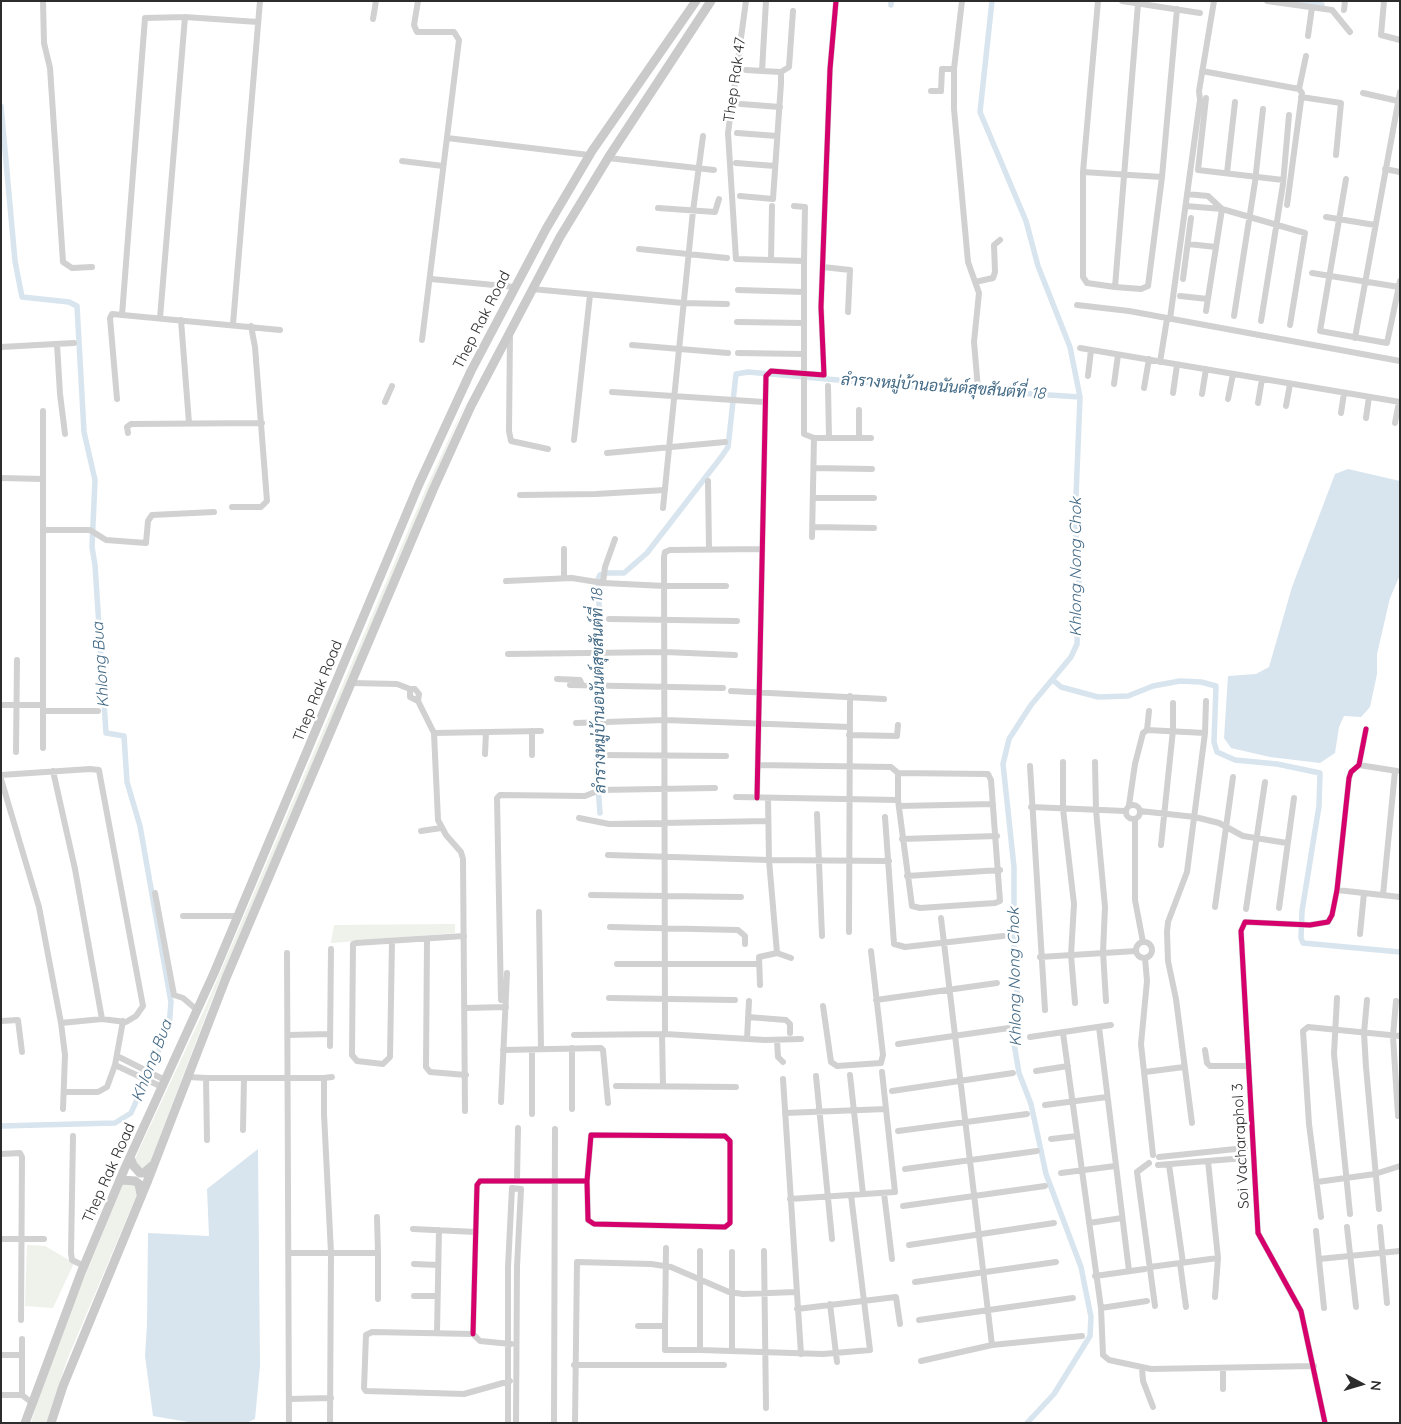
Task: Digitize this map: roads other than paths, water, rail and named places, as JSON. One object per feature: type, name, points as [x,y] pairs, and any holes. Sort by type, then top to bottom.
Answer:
[{"type":"main road","name":"Thep Rak Road","points":[[25,1423],[31,1402],[84,1266],[119,1182],[238,916],[419,484],[469,374],[589,155],[696,1]]},
{"type":"main road","name":"Thep Rak Road","points":[[51,1423],[63,1386],[154,1164],[226,978],[433,490],[471,406],[560,237],[608,158],[712,1]]},
{"type":"main road","points":[[469,374],[473,383],[484,380]]},
{"type":"main road","points":[[458,399],[467,396],[472,400],[471,406]]},
{"type":"main road","points":[[130,1157],[133,1165],[140,1173],[148,1170],[154,1164]]},
{"type":"main road","points":[[119,1182],[123,1180],[135,1181],[141,1190],[141,1196]]},
{"type":"street","points":[[43,1],[44,44],[50,68],[63,262],[72,268],[92,267]]},
{"type":"street","points":[[234,324],[260,1]]},
{"type":"street","points":[[373,20],[376,1]]},
{"type":"street","points":[[418,1],[414,25],[417,32],[454,32],[459,40],[431,280],[422,340]]},
{"type":"street","name":"Thep Rak 47","points":[[746,1],[728,133],[728,160],[736,259],[771,260]]},
{"type":"street","points":[[762,71],[766,1]]},
{"type":"street","points":[[757,798],[764,402],[767,375],[824,375],[821,307],[830,69],[836,1]]},
{"type":"street","points":[[962,1],[954,69],[954,109],[968,262],[979,293],[974,342],[978,389]]},
{"type":"street","points":[[1098,1],[1083,172],[1084,281],[1115,287],[1141,289],[1148,286],[1162,177],[1177,9]]},
{"type":"street","points":[[1122,1],[1200,13]]},
{"type":"street","points":[[1160,362],[1169,319],[1186,206],[1202,71],[1214,1]]},
{"type":"street","points":[[1266,1],[1332,10],[1350,32]]},
{"type":"street","points":[[1344,10],[1345,1]]},
{"type":"street","points":[[1384,1],[1381,35],[1400,40]]},
{"type":"street","points":[[1115,287],[1138,4]]},
{"type":"street","points":[[1308,36],[1312,6]]},
{"type":"street","points":[[746,70],[781,72],[789,67],[793,11]]},
{"type":"street","points":[[122,315],[145,18],[186,17],[258,22]]},
{"type":"street","points":[[160,318],[186,17]]},
{"type":"street","points":[[1287,204],[1301,97],[1299,89],[1306,56]]},
{"type":"street","points":[[930,91],[940,90],[942,69],[954,69]]},
{"type":"street","points":[[1202,71],[1299,89]]},
{"type":"street","points":[[740,196],[773,199],[781,72]]},
{"type":"street","points":[[1355,338],[1400,92]]},
{"type":"street","points":[[1363,93],[1398,101]]},
{"type":"street","points":[[1301,97],[1341,103],[1336,155]]},
{"type":"street","points":[[1206,98],[1198,170],[1283,180]]},
{"type":"street","points":[[1227,173],[1235,102]]},
{"type":"street","points":[[741,104],[780,107]]},
{"type":"street","points":[[1234,316],[1256,177],[1263,109]]},
{"type":"street","points":[[1261,321],[1283,180],[1289,116]]},
{"type":"street","points":[[737,133],[777,136]]},
{"type":"street","points":[[663,508],[683,303],[703,136]]},
{"type":"street","points":[[447,138],[589,155]]},
{"type":"street","points":[[608,158],[714,170]]},
{"type":"street","points":[[402,161],[443,166]]},
{"type":"street","points":[[736,163],[775,166]]},
{"type":"street","points":[[1385,169],[1400,172]]},
{"type":"street","points":[[1083,172],[1162,177]]},
{"type":"street","points":[[1312,274],[1328,277],[1365,282],[1399,284],[1387,343],[1320,331],[1328,277],[1346,179]]},
{"type":"street","points":[[1187,194],[1208,196],[1222,209]]},
{"type":"street","points":[[658,208],[717,211],[719,199]]},
{"type":"street","points":[[772,206],[771,260],[804,261]]},
{"type":"street","points":[[794,206],[805,207],[804,434],[814,438],[871,438]]},
{"type":"street","points":[[1186,206],[1222,209],[1305,233],[1290,325]]},
{"type":"street","points":[[1206,311],[1222,209]]},
{"type":"street","points":[[1326,217],[1375,225]]},
{"type":"street","points":[[1183,279],[1191,218]]},
{"type":"street","points":[[975,282],[993,278],[995,272],[994,245],[1000,240]]},
{"type":"street","points":[[1188,244],[1216,247]]},
{"type":"street","points":[[638,249],[727,258]]},
{"type":"street","points":[[823,267],[850,270],[848,312]]},
{"type":"street","points":[[431,280],[515,287]]},
{"type":"street","points":[[532,289],[683,303],[727,304]]},
{"type":"street","points":[[738,290],[804,292]]},
{"type":"street","points":[[574,440],[590,294]]},
{"type":"street","points":[[1180,296],[1208,299]]},
{"type":"street","points":[[1076,305],[1129,311],[1351,350],[1400,361]]},
{"type":"street","points":[[117,399],[110,318],[112,314],[234,324],[280,330]]},
{"type":"street","points":[[181,320],[189,423]]},
{"type":"street","points":[[738,322],[803,323]]},
{"type":"street","points":[[232,507],[261,507],[267,501],[262,423],[255,347],[251,326]]},
{"type":"street","points":[[510,331],[509,431],[511,441],[548,449]]},
{"type":"street","points":[[1,348],[74,343]]},
{"type":"street","points":[[57,344],[65,434]]},
{"type":"street","points":[[632,345],[728,353]]},
{"type":"street","points":[[1080,348],[1399,402],[1396,423]]},
{"type":"street","points":[[1088,376],[1091,350]]},
{"type":"street","points":[[738,353],[803,354]]},
{"type":"street","points":[[1114,384],[1118,354]]},
{"type":"street","points":[[1144,388],[1149,360]]},
{"type":"street","points":[[1173,393],[1177,365]]},
{"type":"street","points":[[1202,394],[1206,369]]},
{"type":"street","points":[[1228,399],[1233,374]]},
{"type":"street","points":[[1258,402],[1262,379]]},
{"type":"street","points":[[1286,406],[1290,384]]},
{"type":"street","points":[[385,402],[392,386]]},
{"type":"street","points":[[828,386],[829,438]]},
{"type":"street","points":[[612,392],[764,402]]},
{"type":"street","points":[[1341,413],[1344,393]]},
{"type":"street","points":[[1366,418],[1370,397]]},
{"type":"street","points":[[859,410],[859,438]]},
{"type":"street","points":[[43,411],[43,748]]},
{"type":"street","points":[[128,433],[128,427],[131,424],[262,423]]},
{"type":"street","points":[[812,537],[814,438]]},
{"type":"street","points":[[607,453],[725,442]]},
{"type":"street","points":[[814,468],[872,469]]},
{"type":"street","points":[[1,478],[43,479]]},
{"type":"street","points":[[708,481],[709,550]]},
{"type":"street","points":[[520,495],[596,494],[665,490]]},
{"type":"street","points":[[813,498],[874,498]]},
{"type":"street","points":[[43,530],[90,530],[102,538],[146,543],[148,521],[152,515],[214,512]]},
{"type":"street","points":[[812,527],[874,528]]},
{"type":"street","points":[[601,582],[615,539]]},
{"type":"street","points":[[564,549],[564,578]]},
{"type":"street","points":[[663,1086],[666,857],[664,755],[666,552],[762,549]]},
{"type":"street","points":[[506,582],[564,578],[665,586],[726,586]]},
{"type":"street","points":[[608,619],[737,621]]},
{"type":"street","points":[[508,654],[665,652],[735,654]]},
{"type":"street","points":[[16,752],[17,660]]},
{"type":"street","points":[[558,679],[580,680],[582,685]]},
{"type":"street","points":[[351,684],[397,684],[410,688],[411,698],[418,701],[434,732],[437,812],[441,828],[461,852],[466,1008],[465,1111]]},
{"type":"street","points":[[570,684],[723,688]]},
{"type":"street","points":[[731,691],[884,699]]},
{"type":"street","points":[[849,932],[848,766],[850,696]]},
{"type":"street","points":[[1192,1123],[1176,999],[1168,962],[1167,932],[1168,922],[1187,872],[1205,732],[1206,701]]},
{"type":"street","points":[[1161,845],[1173,730],[1173,703]]},
{"type":"street","points":[[1,705],[98,711]]},
{"type":"street","points":[[1135,819],[1128,818],[1127,808],[1140,738],[1147,730],[1149,711]]},
{"type":"street","points":[[576,723],[665,720],[849,727]]},
{"type":"street","points":[[849,735],[897,736],[898,726]]},
{"type":"street","points":[[1366,729],[1359,766],[1351,772],[1349,778],[1337,890],[1400,897]]},
{"type":"street","points":[[1147,730],[1205,732]]},
{"type":"street","points":[[532,731],[532,755]]},
{"type":"street","points":[[434,732],[541,731]]},
{"type":"street","points":[[485,754],[486,732]]},
{"type":"street","points":[[600,755],[726,756]]},
{"type":"street","points":[[1062,762],[1063,809],[1074,904],[1071,954],[1076,1004]]},
{"type":"street","points":[[1095,762],[1096,810],[1105,907],[1103,952],[1106,1001]]},
{"type":"street","points":[[758,765],[891,767],[898,773],[988,774],[991,780],[1002,897],[995,903],[915,908],[910,903],[898,803],[898,773]]},
{"type":"street","points":[[1030,766],[1031,807],[1039,903],[1040,957],[1045,1010]]},
{"type":"street","points":[[1359,766],[1398,771],[1383,895]]},
{"type":"street","points":[[1,775],[99,770],[144,1000],[143,1006],[136,1016],[123,1022],[102,1019],[61,1023]]},
{"type":"street","points":[[53,771],[76,869],[102,1019]]},
{"type":"street","points":[[1215,906],[1233,777]]},
{"type":"street","points":[[1,779],[38,906],[61,1023],[65,1055],[63,1109]]},
{"type":"street","points":[[1246,909],[1265,782]]},
{"type":"street","points":[[501,1000],[497,798],[500,796],[585,796],[597,791],[715,788]]},
{"type":"street","points":[[736,797],[848,798],[898,803],[993,804]]},
{"type":"street","points":[[768,798],[769,860],[777,953]]},
{"type":"street","points":[[1279,908],[1294,798]]},
{"type":"street","points":[[1031,807],[1096,810],[1127,808],[1137,805],[1140,812]]},
{"type":"street","points":[[1140,812],[1195,817],[1226,827],[1238,835],[1287,843]]},
{"type":"street","points":[[1140,812],[1135,819],[1135,900],[1143,942]]},
{"type":"street","points":[[817,814],[822,936]]},
{"type":"street","points":[[885,817],[894,944],[905,947],[1002,936]]},
{"type":"street","points":[[579,818],[609,824],[768,821]]},
{"type":"street","points":[[421,831],[441,828]]},
{"type":"street","points":[[902,839],[996,836]]},
{"type":"street","points":[[608,855],[769,860],[889,861]]},
{"type":"street","points":[[907,876],[1000,870]]},
{"type":"street","name":"Soi Vacharaphol 3","points":[[1325,1423],[1301,1312],[1260,1239],[1246,1148],[1249,1066],[1242,927],[1245,922],[1310,925],[1328,922],[1334,909],[1337,890]]},
{"type":"street","points":[[155,893],[174,996],[183,998],[197,1010]]},
{"type":"street","points":[[1360,934],[1364,893]]},
{"type":"street","points":[[591,895],[741,897]]},
{"type":"street","points":[[540,912],[541,1048]]},
{"type":"street","points":[[183,916],[238,916]]},
{"type":"street","points":[[940,918],[966,1122],[986,1309],[992,1345]]},
{"type":"street","points":[[610,928],[738,930],[745,936],[744,944]]},
{"type":"street","points":[[392,941],[390,1058],[383,1064],[357,1060],[352,1056],[352,946],[356,943],[392,941],[427,940],[464,936]]},
{"type":"street","points":[[427,940],[427,1070],[466,1075]]},
{"type":"street","points":[[1136,951],[1139,943],[1143,942],[1150,944],[1152,950],[1145,958],[1147,981],[1140,1034],[1158,1165]]},
{"type":"street","points":[[330,1046],[331,949]]},
{"type":"street","points":[[1040,957],[1136,951]]},
{"type":"street","points":[[1136,951],[1141,957],[1145,958]]},
{"type":"street","points":[[823,1006],[831,1062],[837,1066],[878,1065],[882,1061],[883,1055],[871,952]]},
{"type":"street","points":[[287,953],[289,1423]]},
{"type":"street","points":[[760,985],[760,956],[777,953],[790,958]]},
{"type":"street","points":[[617,964],[759,964]]},
{"type":"street","points":[[501,1102],[507,973]]},
{"type":"street","points":[[876,1000],[997,983]]},
{"type":"street","points":[[609,998],[734,1000]]},
{"type":"street","points":[[1337,998],[1334,1054],[1350,1214]]},
{"type":"street","points":[[1367,1000],[1364,1033],[1375,1174],[1380,1209]]},
{"type":"street","points":[[747,1039],[749,1001]]},
{"type":"street","points":[[1396,1002],[1398,1116]]},
{"type":"street","points":[[466,1008],[506,1007]]},
{"type":"street","points":[[748,1018],[786,1020],[790,1024],[790,1033]]},
{"type":"street","points":[[1,1021],[18,1020],[22,1052]]},
{"type":"street","points":[[64,1092],[101,1092],[107,1088],[115,1065],[123,1022]]},
{"type":"street","points":[[1030,1037],[1111,1025]]},
{"type":"street","points":[[1099,1027],[1129,1271]]},
{"type":"street","points":[[898,1044],[1009,1028]]},
{"type":"street","points":[[1321,1217],[1310,1124],[1303,1031],[1308,1028],[1396,1036]]},
{"type":"street","points":[[1063,1033],[1095,1276],[1101,1308],[1103,1355],[1109,1360],[1142,1368],[1314,1366]]},
{"type":"street","points":[[288,1035],[330,1034]]},
{"type":"street","points":[[574,1035],[663,1034],[747,1039],[801,1039]]},
{"type":"street","points":[[777,1040],[778,1057],[783,1062]]},
{"type":"street","points":[[503,1050],[596,1047],[603,1050],[608,1103]]},
{"type":"street","points":[[572,1048],[572,1109]]},
{"type":"street","points":[[532,1050],[532,1114]]},
{"type":"street","points":[[1205,1050],[1207,1063],[1210,1066],[1249,1066]]},
{"type":"street","points":[[117,1056],[154,1075],[164,1084]]},
{"type":"street","points":[[115,1065],[151,1083],[164,1084]]},
{"type":"street","points":[[1036,1071],[1068,1066]]},
{"type":"street","points":[[1145,1072],[1184,1067]]},
{"type":"street","points":[[790,1199],[895,1192],[882,1072]]},
{"type":"street","points":[[892,1091],[1013,1073]]},
{"type":"street","points":[[850,1075],[863,1194]]},
{"type":"street","points":[[188,1076],[206,1078],[328,1078],[325,1150],[331,1253],[330,1423]]},
{"type":"street","points":[[816,1076],[832,1239]]},
{"type":"street","points":[[206,1078],[208,1140]]},
{"type":"street","points":[[243,1130],[244,1078]]},
{"type":"street","points":[[783,1079],[801,1354]]},
{"type":"street","points":[[616,1086],[736,1088]]},
{"type":"street","points":[[1045,1105],[1107,1096]]},
{"type":"street","points":[[785,1113],[886,1109]]},
{"type":"street","points":[[898,1131],[1027,1114]]},
{"type":"street","points":[[517,1180],[518,1128]]},
{"type":"street","points":[[554,1423],[555,1129]]},
{"type":"street","points":[[591,1135],[725,1136],[730,1141],[730,1222],[725,1228],[591,1223],[588,1220],[587,1182],[591,1135]]},
{"type":"street","points":[[73,1136],[71,1253],[72,1260],[84,1266]]},
{"type":"street","points":[[1051,1140],[1077,1136]]},
{"type":"street","points":[[1149,1163],[1152,1166],[1247,1158],[1246,1148],[1156,1156],[1149,1158],[1149,1163],[1137,1172],[1147,1268],[1155,1306]]},
{"type":"street","points":[[905,1169],[1038,1151]]},
{"type":"street","points":[[1,1154],[20,1154],[22,1157],[21,1320]]},
{"type":"street","points":[[1208,1161],[1218,1258],[1216,1297]]},
{"type":"street","points":[[1170,1165],[1186,1307]]},
{"type":"street","points":[[1061,1173],[1116,1166]]},
{"type":"street","points":[[1317,1182],[1375,1174],[1400,1166]]},
{"type":"street","points":[[473,1334],[477,1185],[480,1181],[555,1180],[587,1182]]},
{"type":"street","points":[[904,1206],[1045,1186]]},
{"type":"street","points":[[508,1423],[508,1267],[512,1188],[521,1189],[515,1344],[516,1423]]},
{"type":"street","points":[[884,1193],[892,1260]]},
{"type":"street","points":[[666,1248],[665,1350],[801,1354],[870,1350],[851,1195]]},
{"type":"street","points":[[377,1217],[378,1299]]},
{"type":"street","points":[[1089,1224],[1122,1218]]},
{"type":"street","points":[[909,1245],[1054,1222]]},
{"type":"street","points":[[1380,1226],[1387,1303]]},
{"type":"street","points":[[1347,1227],[1356,1307]]},
{"type":"street","points":[[413,1229],[476,1232]]},
{"type":"street","points":[[437,1332],[439,1230]]},
{"type":"street","points":[[1316,1231],[1324,1308]]},
{"type":"street","points":[[1,1239],[44,1239]]},
{"type":"street","points":[[764,1251],[766,1408]]},
{"type":"street","points":[[1320,1259],[1400,1251]]},
{"type":"street","points":[[700,1252],[700,1350]]},
{"type":"street","points":[[732,1252],[732,1351]]},
{"type":"street","points":[[289,1253],[378,1253]]},
{"type":"street","points":[[1095,1276],[1218,1258]]},
{"type":"street","points":[[574,1423],[577,1262],[666,1266],[732,1292],[796,1292]]},
{"type":"street","points":[[915,1282],[1056,1262]]},
{"type":"street","points":[[414,1264],[438,1265]]},
{"type":"street","points":[[508,1267],[517,1267]]},
{"type":"street","points":[[414,1296],[437,1296]]},
{"type":"street","points":[[797,1309],[896,1297],[900,1324]]},
{"type":"street","points":[[920,1320],[1073,1298]]},
{"type":"street","points":[[1101,1308],[1147,1301]]},
{"type":"street","points":[[830,1304],[837,1362]]},
{"type":"street","points":[[638,1326],[664,1326]]},
{"type":"street","points":[[515,1344],[480,1341],[473,1334],[437,1332],[368,1333],[366,1336],[364,1390],[464,1394],[507,1381],[516,1381]]},
{"type":"street","points":[[921,1361],[992,1345],[1082,1336]]},
{"type":"street","points":[[22,1339],[22,1396]]},
{"type":"street","points":[[1,1355],[22,1354]]},
{"type":"street","points":[[574,1364],[724,1365]]},
{"type":"street","points":[[1142,1368],[1152,1407]]},
{"type":"street","points":[[1222,1389],[1223,1368]]},
{"type":"street","points":[[1,1396],[22,1396],[31,1402]]},
{"type":"street","points":[[289,1399],[331,1398]]},
{"type":"waterway","name":"Khlong Nong Chok","points":[[992,1],[980,112],[1026,221],[1038,266],[1070,347],[1080,397],[1075,521],[1079,580],[1077,644],[1071,657],[1031,705],[1009,739],[1003,764],[1014,867],[1014,963],[1019,1009],[1012,1032],[1019,1073],[1031,1104],[1046,1174],[1081,1267],[1091,1317],[1090,1336],[1054,1394],[1027,1423]]},
{"type":"waterway","points":[[1297,1],[1322,5]]},
{"type":"waterway","name":"Khlong Bua","points":[[1,106],[15,261],[22,297],[69,302],[77,306],[84,432],[95,480],[92,547],[95,565],[106,733],[124,736],[127,782],[140,826],[171,1002],[169,1027],[131,1113],[115,1123],[1,1126]]},
{"type":"waterway","name":"ลำรางหมู่บ้านอนันต์สุขสันต์ที่ 18","points":[[600,813],[597,773],[596,676],[600,626],[598,579],[600,575],[607,573],[624,573],[647,553],[722,456],[728,447],[736,374],[748,372],[894,385],[1080,397]]},
{"type":"waterway","points":[[1053,680],[1061,687],[1098,697],[1128,696],[1153,686],[1180,681],[1201,682],[1216,686],[1214,742],[1217,752],[1235,760],[1277,764],[1320,773],[1319,806],[1302,911],[1301,938],[1303,943],[1400,952]]}]
